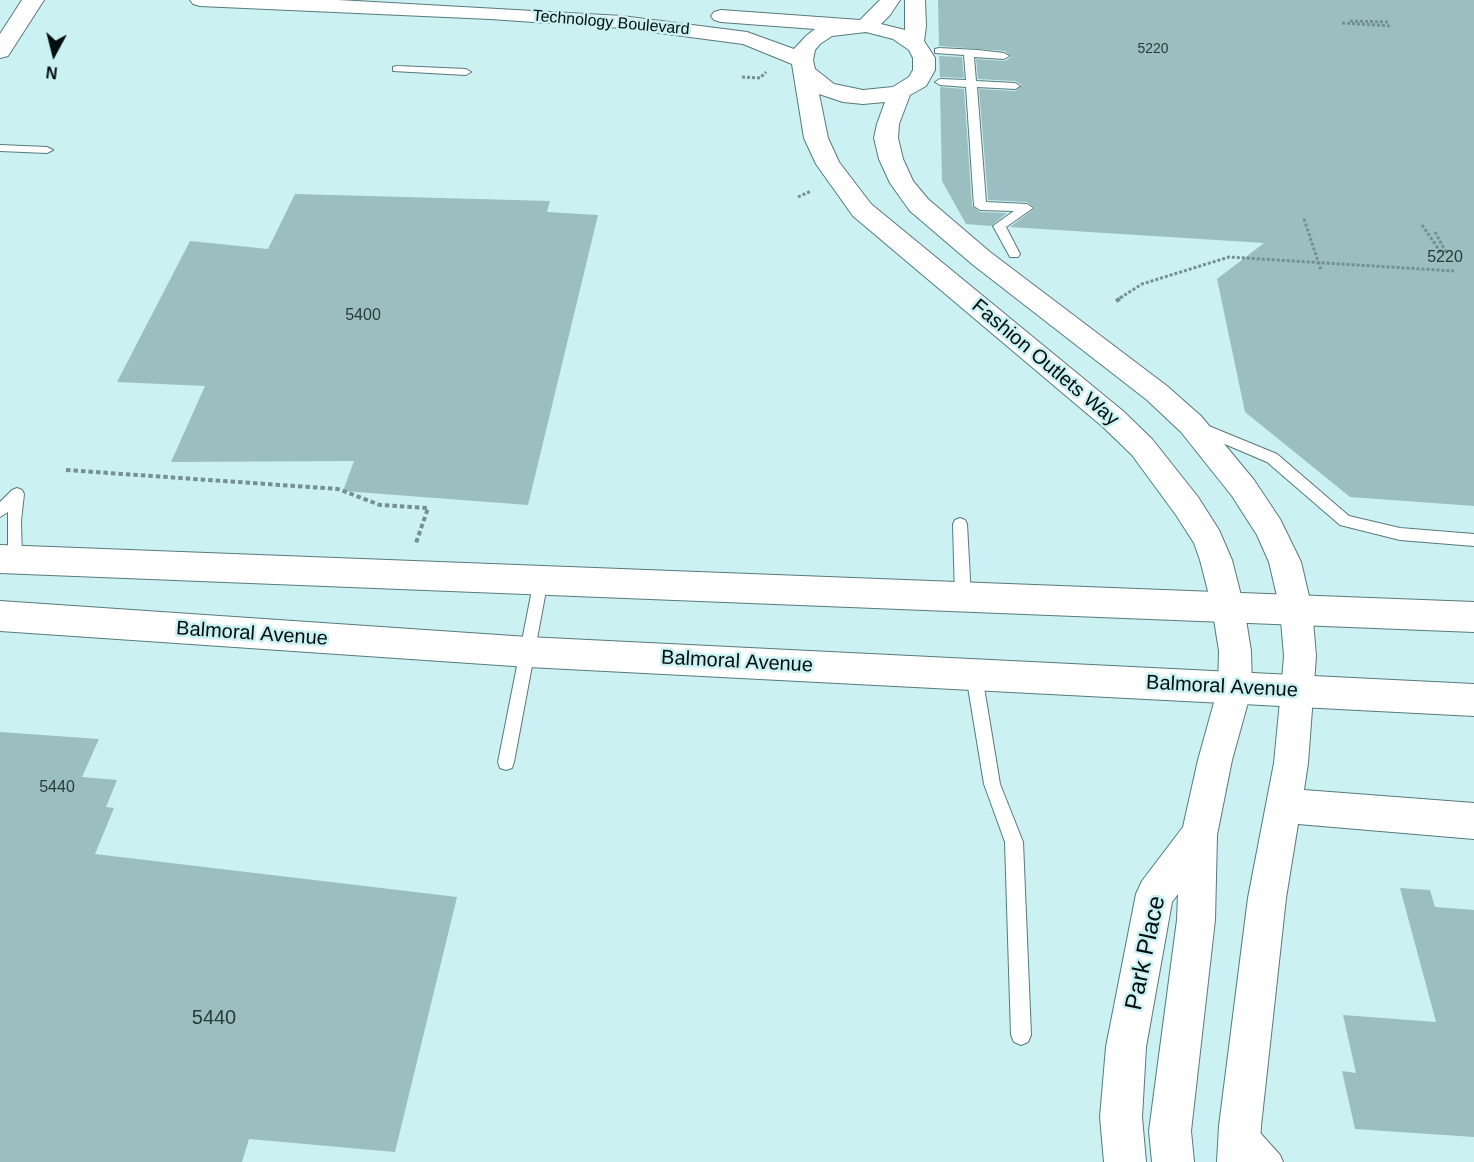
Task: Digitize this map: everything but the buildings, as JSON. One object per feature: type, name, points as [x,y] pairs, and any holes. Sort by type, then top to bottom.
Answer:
[{"type":"street","points":[[0,51],[33,0]]},
{"type":"street","name":"Technology Boulevard","points":[[200,0],[493,7],[747,38],[803,65]]},
{"type":"street","name":"Technology Boulevard","points":[[565,0],[628,4],[763,20],[862,26]]},
{"type":"street","points":[[862,26],[883,11],[891,0]]},
{"type":"street","points":[[913,43],[916,26],[915,0]]},
{"type":"street","points":[[862,26],[900,35],[913,43],[924,57],[924,69],[918,81],[900,92],[873,97],[843,95],[819,84],[803,65],[804,49],[825,32],[862,26]]},
{"type":"street","name":"Fashion Outlets Way","points":[[803,65],[816,138],[828,165],[843,188],[862,210],[1113,419],[1142,447],[1170,483],[1208,539],[1216,560],[1228,607],[1235,651],[1235,688]]},
{"type":"street","name":"Fashion Outlets Way","points":[[900,92],[888,124],[886,138],[891,159],[902,183],[919,205],[981,258],[1157,393],[1191,424],[1237,480],[1269,528],[1285,562],[1296,609],[1300,656],[1298,691]]},
{"type":"street","points":[[7,560],[1474,617]]},
{"type":"street","name":"Balmoral Avenue","points":[[0,616],[528,652],[1474,700]]},
{"type":"street","name":"Park Place","points":[[1125,1162],[1121,1117],[1126,1047],[1155,894],[1198,835],[1215,760],[1235,688]]},
{"type":"street","points":[[1239,1144],[1267,898],[1292,763],[1298,691]]},
{"type":"street","points":[[1283,805],[1474,821]]},
{"type":"street","points":[[1173,1162],[1170,1131],[1196,920],[1198,835]]},
{"type":"lane","points":[[939,51],[1008,55],[969,54],[980,206],[1027,208],[999,226],[1014,254]]},
{"type":"lane","points":[[397,69],[466,72]]},
{"type":"lane","points":[[940,82],[1016,86]]},
{"type":"lane","points":[[0,148],[46,150]]},
{"type":"lane","points":[[1191,424],[1272,458],[1345,521],[1400,534],[1474,540]]},
{"type":"lane","points":[[0,511],[17,494],[7,560]]},
{"type":"lane","points":[[960,524],[963,597]]},
{"type":"lane","points":[[506,762],[541,580]]},
{"type":"lane","points":[[974,675],[992,784],[1014,842],[1021,1035]]},
{"type":"lane","points":[[1239,1144],[1273,1162]]},
{"type":"path","points":[[1342,23],[1391,24],[1350,21]]},
{"type":"path","points":[[742,77],[760,78],[771,68]]},
{"type":"path","points":[[798,197],[818,188]]},
{"type":"path","points":[[1304,219],[1321,270]]},
{"type":"path","points":[[1422,225],[1442,254]]},
{"type":"path","points":[[1435,232],[1447,254]]},
{"type":"path","points":[[1116,301],[1142,284],[1229,257],[1454,271]]},
{"type":"path","points":[[66,470],[338,489],[380,505],[428,508],[416,545]]}]
